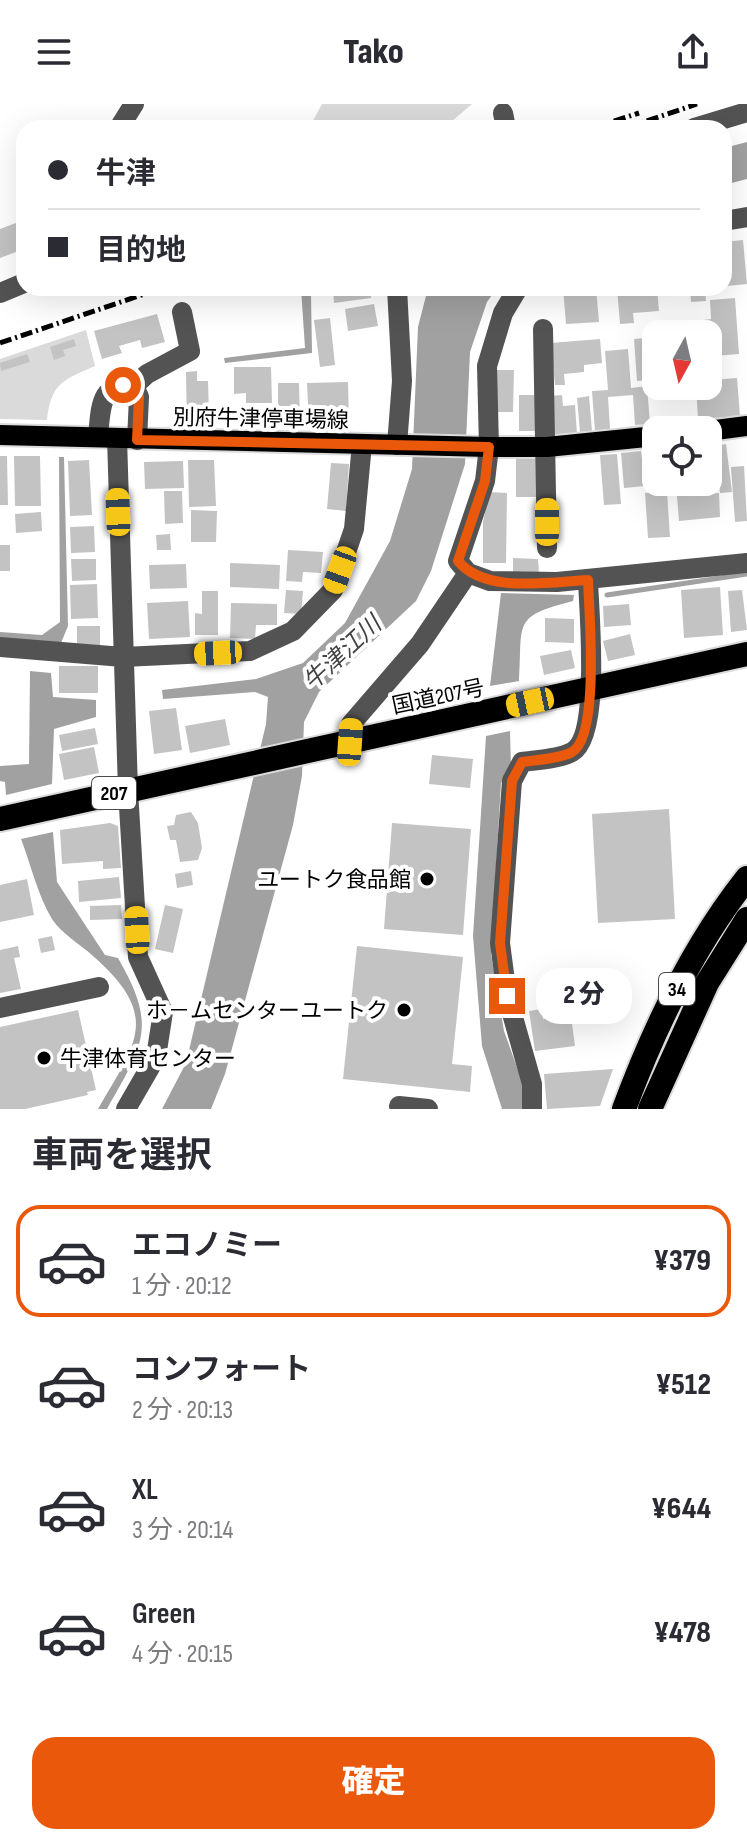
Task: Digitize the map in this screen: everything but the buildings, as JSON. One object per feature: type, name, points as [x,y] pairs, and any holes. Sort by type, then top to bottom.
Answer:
[{"type":"highway","name":"国道207号","points":[[0,819],[747,654]]},
{"type":"highway","name":"34","points":[[624,1109],[665,1011],[703,944],[747,878]]},
{"type":"highway","name":"34","points":[[650,1109],[707,983],[747,919]]},
{"type":"main road","points":[[722,429],[747,426]]},
{"type":"main road","name":"別府牛津停車場線","points":[[0,435],[485,447]]},
{"type":"main road","points":[[485,447],[547,447],[642,437]]},
{"type":"street","points":[[716,120],[744,110]]},
{"type":"street","points":[[397,296],[402,381],[400,445]]},
{"type":"street","points":[[513,296],[503,313],[487,366],[485,481],[458,561],[468,573],[490,581],[588,580],[747,563]]},
{"type":"street","points":[[126,1109],[156,1057],[163,1012],[138,957],[128,790],[117,438],[102,397],[109,389],[134,386],[147,374],[190,351],[182,312]]},
{"type":"street","points":[[543,329],[547,548]]},
{"type":"street","points":[[117,438],[139,397],[134,386]]},
{"type":"street","points":[[0,647],[123,657],[250,651],[293,631],[333,590],[354,529],[362,444]]},
{"type":"street","points":[[343,743],[351,724],[420,644],[468,573]]},
{"type":"street","points":[[532,1109],[532,1084],[507,996],[500,943],[512,781],[522,762],[572,752],[584,738],[590,689],[588,580]]},
{"type":"street","points":[[0,1008],[99,987]]},
{"type":"street","points":[[399,1106],[428,1109]]},
{"type":"shaded area","points":[[322,104],[472,104],[453,120],[313,120]]},
{"type":"shaded area","points":[[86,330],[95,366],[60,384],[52,398],[47,420],[0,419],[0,359]]},
{"type":"water","points":[[747,142],[747,179],[732,183],[732,146]]},
{"type":"water","points":[[302,296],[311,296],[312,353],[225,363],[224,358],[305,348]]},
{"type":"water","name":"牛津江川","points":[[426,296],[491,296],[470,352],[465,464],[431,571],[416,601],[319,692],[304,722],[302,776],[293,825],[225,1074],[211,1109],[162,1109],[186,1063],[266,724],[268,697],[255,692],[163,699],[162,690],[256,679],[303,663],[345,623],[390,541],[412,469],[418,327]]},
{"type":"water","points":[[59,457],[64,457],[68,626],[61,643],[0,640],[0,632],[42,635],[60,622]]},
{"type":"water","points":[[501,593],[574,595],[573,601],[539,612],[524,625],[519,681],[490,686]]},
{"type":"water","points":[[30,671],[51,673],[53,697],[96,700],[96,717],[54,729],[52,784],[6,795],[5,782],[0,781],[0,766],[29,764]]},
{"type":"water","points":[[510,731],[511,767],[501,783],[491,954],[504,1031],[524,1087],[522,1109],[502,1109],[482,1046],[473,936],[486,736]]},
{"type":"water","points":[[53,832],[57,882],[105,955],[118,958],[138,1002],[142,1019],[137,1051],[107,1109],[98,1109],[131,1047],[136,1030],[135,1013],[128,996],[114,977],[61,929],[43,900],[21,839]]},
{"type":"waterway","points":[[607,595],[747,574]]},
{"type":"railway","points":[[650,120],[697,104]]},
{"type":"railway","points":[[618,120],[639,113]]},
{"type":"railway","points":[[0,343],[138,296]]},
{"type":"place","name":"ユートク食品館","points":[[427,879]]},
{"type":"place","name":"ホ－ムセンターユートク","points":[[404,1010]]},
{"type":"place","name":"牛津体育センター","points":[[44,1058]]},
{"type":"route","points":[[123,385],[134,386],[139,397],[137,440],[489,447],[485,481],[458,561],[468,573],[490,581],[588,580],[590,689],[584,738],[572,752],[522,762],[512,781],[500,943],[507,996]]}]
